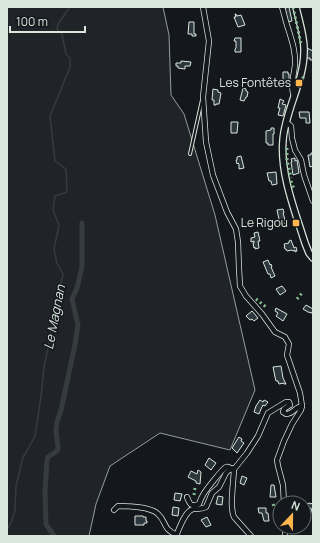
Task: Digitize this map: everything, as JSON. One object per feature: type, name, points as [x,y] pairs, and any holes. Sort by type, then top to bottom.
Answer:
[{"type":"street","points":[[203,7],[209,41],[203,97],[206,142],[213,175],[227,212],[236,229],[240,286],[246,296],[275,332],[285,337],[289,344],[287,355],[300,393],[302,406],[301,410],[284,441],[278,460],[284,495]]},
{"type":"street","points":[[282,7],[294,53],[294,96]]},
{"type":"street","points":[[296,7],[304,51],[300,74],[283,133],[283,162],[285,176],[306,249],[313,258]]},
{"type":"street","points":[[286,122],[291,126],[295,150],[301,160],[304,175],[313,200]]},
{"type":"street","points":[[114,510],[118,506],[151,509],[158,513],[168,530],[177,535],[186,516],[191,510],[206,507],[212,493],[219,487],[226,473],[236,468],[248,454],[268,413],[284,402],[289,402],[290,405],[284,409],[283,412],[286,414],[291,413],[298,407],[302,406]]},
{"type":"street","points":[[187,497],[191,505],[199,504],[203,495],[222,470],[226,467],[233,469]]},
{"type":"street","points":[[233,469],[233,514],[251,536]]},
{"type":"lane","points":[[190,154],[203,97]]},
{"type":"shaded area","points":[[7,7],[163,7],[169,35],[171,95],[184,114],[215,215],[255,390],[230,450],[160,433],[110,466],[96,504],[89,536],[7,536]]},
{"type":"building","points":[[289,7],[292,21],[288,22],[285,8]]},
{"type":"building","points":[[235,14],[237,16],[241,15],[245,25],[238,27],[234,17],[236,17]]},
{"type":"building","points":[[189,22],[194,22],[194,34],[196,34],[196,36],[188,34]]},
{"type":"building","points":[[235,38],[241,38],[241,52],[235,52]]},
{"type":"building","points":[[307,48],[313,51],[313,60],[306,58]]},
{"type":"building","points":[[181,61],[191,62],[190,66],[185,66],[185,69],[178,68],[176,63],[181,63]]},
{"type":"building","points":[[283,72],[288,72],[289,83],[283,82]]},
{"type":"building","points":[[243,88],[248,92],[244,101],[240,100]]},
{"type":"building","points":[[213,89],[218,90],[218,92],[221,93],[219,104],[216,105],[214,105],[214,100],[212,100]]},
{"type":"building","points":[[280,99],[284,101],[282,104],[286,105],[283,116],[278,115]]},
{"type":"building","points":[[299,112],[309,112],[310,123],[306,123],[306,118],[300,118]]},
{"type":"building","points":[[231,122],[238,122],[237,133],[231,133]]},
{"type":"building","points":[[271,128],[274,128],[273,145],[268,145],[268,143],[266,143],[266,131],[271,130]]},
{"type":"building","points":[[311,153],[313,153],[313,166],[310,167],[308,155],[311,155]]},
{"type":"building","points":[[241,156],[244,168],[239,169],[239,164],[237,164],[236,160],[237,157]]},
{"type":"building","points":[[295,158],[295,161],[297,160],[299,173],[293,175],[291,159]]},
{"type":"building","points":[[276,172],[277,184],[272,185],[271,181],[269,181],[267,173]]},
{"type":"building","points":[[283,209],[286,223],[280,224],[277,210]]},
{"type":"building","points":[[258,232],[260,241],[258,241],[259,248],[255,249],[253,243],[254,241],[251,242],[251,238],[255,237],[254,233]]},
{"type":"building","points":[[291,240],[294,248],[296,247],[297,251],[295,252],[295,250],[287,251],[284,247],[284,244],[289,243]]},
{"type":"building","points":[[268,260],[275,276],[271,278],[263,262]]},
{"type":"building","points":[[282,286],[286,291],[280,295],[276,289]]},
{"type":"building","points":[[306,305],[313,309],[312,313],[303,309]]},
{"type":"building","points":[[276,308],[287,314],[283,321],[276,316],[278,313],[275,311]]},
{"type":"building","points":[[252,311],[258,318],[254,321],[252,319],[250,320],[246,316]]},
{"type":"building","points":[[281,366],[283,378],[286,384],[279,384],[278,381],[276,381],[273,367]]},
{"type":"building","points":[[260,400],[263,402],[264,400],[268,402],[265,406],[263,405],[259,414],[254,412]]},
{"type":"building","points":[[239,437],[244,443],[237,453],[232,448]]},
{"type":"building","points":[[209,458],[216,463],[211,470],[205,465]]},
{"type":"building","points":[[198,470],[201,472],[200,484],[188,477],[191,471],[197,474]]},
{"type":"building","points":[[242,476],[247,478],[244,485],[240,483]]},
{"type":"building","points":[[271,485],[274,485],[276,495],[272,495],[272,497],[270,497]]},
{"type":"building","points":[[175,493],[182,494],[180,501],[174,500]]},
{"type":"building","points":[[218,496],[223,497],[222,505],[216,504]]},
{"type":"building","points":[[312,503],[313,503],[313,516]]},
{"type":"building","points":[[173,507],[179,508],[178,516],[172,515]]},
{"type":"building","points":[[258,508],[266,508],[269,521],[264,521],[262,513],[259,513]]},
{"type":"building","points":[[135,516],[146,517],[147,523],[144,523],[144,525],[135,525]]},
{"type":"building","points":[[207,517],[211,525],[206,527],[201,520]]},
{"type":"waterway","name":"Le Magnan","points":[[7,529],[11,523],[15,510],[16,486],[23,457],[35,436],[44,367],[63,274],[57,263],[54,249],[59,225],[53,210],[55,196],[67,192],[66,169],[55,161],[50,116],[70,67],[70,58],[66,54],[62,34],[57,29],[58,24],[70,7]]},
{"type":"waterway","points":[[54,536],[46,524],[45,493],[47,460],[48,457],[57,451],[58,448],[56,431],[57,422],[61,410],[78,325],[72,299],[77,288],[82,267],[82,223]]},
{"type":"hedge","points":[[293,7],[301,44]]},
{"type":"hedge","points":[[299,88],[304,75]]},
{"type":"hedge","points":[[287,148],[287,160],[291,178]]},
{"type":"hedge","points":[[291,181],[295,189]]},
{"type":"hedge","points":[[297,299],[302,293]]},
{"type":"hedge","points":[[256,299],[266,307]]},
{"type":"hedge","points":[[194,495],[195,488]]},
{"type":"place","name":"Les Fontêtes","points":[[299,83]]},
{"type":"place","name":"Le Rigou","points":[[296,223]]}]
